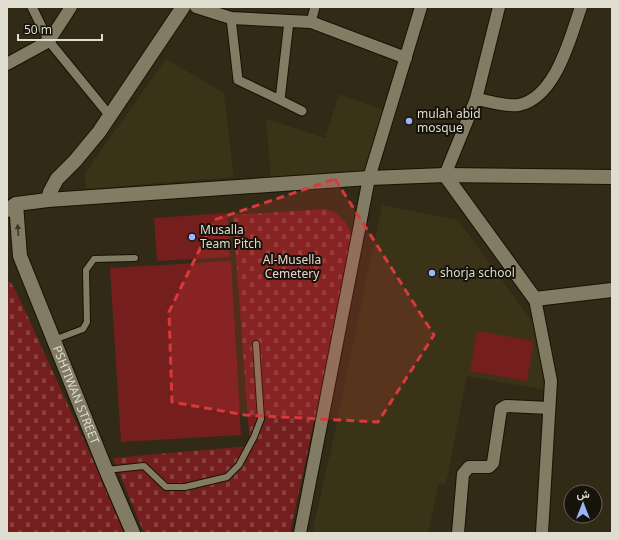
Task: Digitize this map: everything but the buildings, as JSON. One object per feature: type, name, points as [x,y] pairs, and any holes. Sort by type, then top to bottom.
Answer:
[{"type":"street","points":[[32,7],[49,41],[110,116]]},
{"type":"street","points":[[7,64],[49,41],[71,7]]},
{"type":"street","points":[[48,200],[50,192],[57,180],[88,147],[183,7]]},
{"type":"street","points":[[196,7],[231,18],[311,22],[406,58]]},
{"type":"street","points":[[311,22],[315,7]]},
{"type":"street","points":[[300,533],[369,178],[421,7]]},
{"type":"street","points":[[445,175],[476,99],[499,7]]},
{"type":"street","points":[[476,99],[518,105],[533,100],[544,90],[553,77],[566,51],[581,7]]},
{"type":"street","points":[[231,18],[238,80],[302,111]]},
{"type":"street","points":[[280,100],[290,21]]},
{"type":"street","points":[[445,175],[535,299],[551,381],[542,533]]},
{"type":"street","points":[[20,256],[10,205],[48,200],[369,178],[445,175],[612,178]]},
{"type":"street","points":[[7,243],[20,256]]},
{"type":"street","name":"PSHTIWAN STREET","points":[[20,256],[106,470],[133,533]]},
{"type":"street","points":[[535,299],[612,290]]},
{"type":"street","points":[[458,533],[463,474],[469,467],[489,467],[493,463],[500,409],[506,406],[549,408]]},
{"type":"lane","points":[[54,340],[83,329],[87,322],[86,270],[94,260],[135,258]]},
{"type":"lane","points":[[106,470],[144,466],[166,487],[185,487],[227,477],[239,465],[254,437],[261,419],[256,344]]},
{"type":"highlighted area","points":[[335,179],[434,335],[378,422],[245,415],[172,402],[169,312],[214,220]]},
{"type":"shaded area","points":[[166,59],[224,93],[234,177],[86,189],[85,173]]},
{"type":"shaded area","points":[[339,94],[385,111],[367,174],[271,179],[266,119],[325,138]]},
{"type":"shaded area","points":[[382,205],[458,220],[535,325],[545,390],[467,376],[446,484],[439,483],[428,533],[312,533],[332,445]]},
{"type":"green space","name":"Al-Musella Cemetery","points":[[325,209],[335,213],[344,221],[350,231],[353,242],[290,533],[144,533],[113,458],[250,446],[233,215]]},
{"type":"green space","name":"Musalla Team Pitch","points":[[227,213],[230,257],[157,261],[154,218]]},
{"type":"green space","points":[[231,261],[241,435],[121,442],[110,268]]},
{"type":"green space","points":[[7,281],[11,283],[16,291],[93,460],[124,533],[7,533]]},
{"type":"green space","points":[[477,331],[534,341],[527,381],[470,371]]},
{"type":"place","name":"mulah abid mosque","points":[[409,121]]},
{"type":"place","name":"Musalla Team Pitch","points":[[192,237]]},
{"type":"place","name":"shorja school","points":[[432,273]]}]
